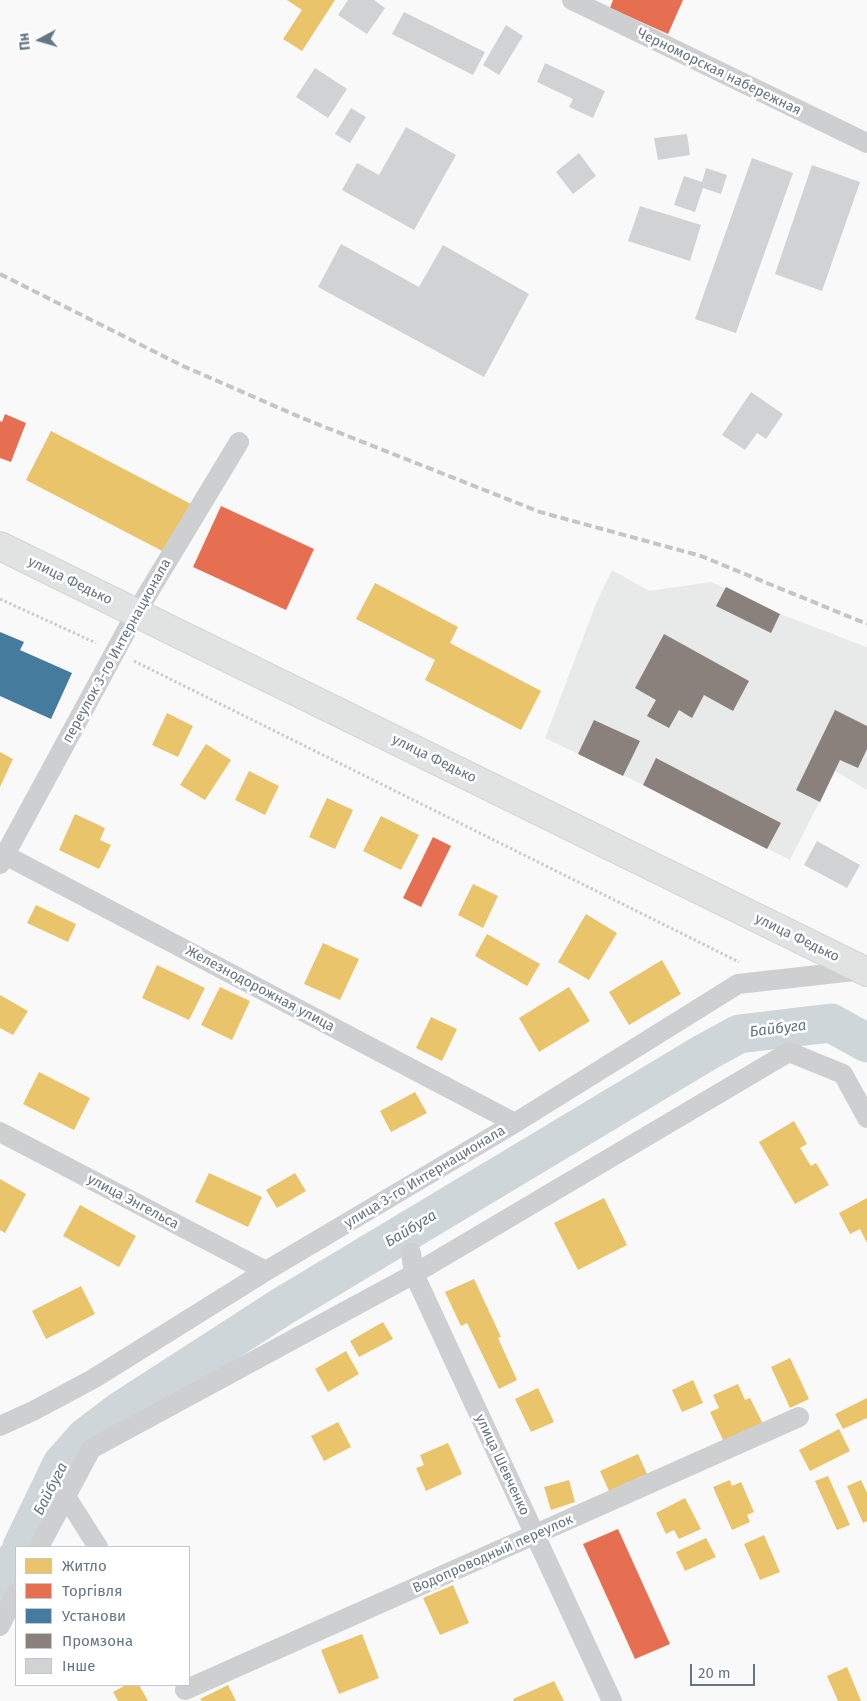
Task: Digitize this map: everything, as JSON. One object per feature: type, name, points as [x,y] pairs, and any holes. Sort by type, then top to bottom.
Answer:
[{"type":"main road","name":"улица Федько","points":[[0,546],[865,971]]},
{"type":"street","name":"Черноморская набережная","points":[[572,0],[867,143]]},
{"type":"street","name":"переулок 3-го Интернационала","points":[[2,859],[136,613],[239,442]]},
{"type":"street","name":"Железнодорожная улица","points":[[2,859],[515,1123]]},
{"type":"street","name":"улица 3-го Интернационала","points":[[0,1426],[93,1379],[266,1271],[515,1123],[738,984],[865,971]]},
{"type":"street","points":[[40,1546],[91,1449],[414,1274],[789,1052],[843,1074],[867,1118]]},
{"type":"street","name":"улица Энгельса","points":[[0,1132],[266,1271]]},
{"type":"street","name":"улица Шевченко","points":[[411,1253],[414,1274],[612,1701]]},
{"type":"street","name":"Водопроводный переулок","points":[[186,1692],[799,1417]]},
{"type":"street","points":[[65,1495],[97,1546]]},
{"type":"street","points":[[0,1626],[15,1595]]},
{"type":"path","points":[[0,599],[115,651],[740,962]]},
{"type":"shaded area","points":[[612,570],[649,591],[711,582],[780,614],[867,647],[867,790],[835,771],[790,860],[643,785],[545,738],[597,601]]},
{"type":"building: Житло","points":[[287,0],[335,0],[302,51],[283,39],[302,10]]},
{"type":"building: Житло","points":[[51,431],[193,505],[168,554],[26,480]]},
{"type":"building: Житло","points":[[375,583],[458,627],[450,643],[541,691],[521,730],[425,680],[435,660],[356,619]]},
{"type":"building: Житло","points":[[167,713],[193,726],[178,757],[152,745]]},
{"type":"building: Житло","points":[[206,744],[231,760],[205,800],[180,785]]},
{"type":"building: Житло","points":[[0,752],[13,759],[0,787]]},
{"type":"building: Житло","points":[[249,771],[279,786],[265,815],[235,800]]},
{"type":"building: Житло","points":[[327,798],[353,810],[335,849],[309,837]]},
{"type":"building: Житло","points":[[75,814],[105,828],[100,840],[111,845],[99,869],[59,850]]},
{"type":"building: Житло","points":[[381,816],[419,835],[401,870],[363,851]]},
{"type":"building: Житло","points":[[473,884],[498,896],[483,928],[458,915]]},
{"type":"building: Житло","points":[[36,905],[76,924],[68,942],[27,923]]},
{"type":"building: Житло","points":[[586,914],[617,933],[589,980],[558,962]]},
{"type":"building: Житло","points":[[487,934],[540,964],[527,986],[475,956]]},
{"type":"building: Житло","points":[[323,943],[359,959],[340,1000],[304,984]]},
{"type":"building: Житло","points":[[662,960],[681,994],[629,1025],[609,992]]},
{"type":"building: Житло","points":[[157,965],[205,988],[189,1020],[142,998]]},
{"type":"building: Житло","points":[[220,987],[250,1001],[232,1040],[201,1025]]},
{"type":"building: Житло","points":[[569,987],[590,1021],[539,1052],[519,1018]]},
{"type":"building: Житло","points":[[0,995],[28,1011],[13,1035],[0,1028]]},
{"type":"building: Житло","points":[[431,1017],[457,1029],[442,1061],[416,1048]]},
{"type":"building: Житло","points":[[39,1072],[90,1098],[74,1130],[23,1104]]},
{"type":"building: Житло","points":[[415,1092],[427,1113],[391,1132],[380,1111]]},
{"type":"building: Житло","points":[[794,1121],[807,1144],[800,1148],[811,1166],[816,1163],[829,1185],[795,1204],[759,1142]]},
{"type":"building: Житло","points":[[209,1173],[262,1197],[248,1227],[195,1202]]},
{"type":"building: Житло","points":[[295,1173],[306,1191],[277,1208],[266,1190]]},
{"type":"building: Житло","points":[[0,1179],[26,1194],[5,1233],[0,1230]]},
{"type":"building: Житло","points":[[604,1198],[627,1245],[578,1270],[554,1223]]},
{"type":"building: Житло","points":[[867,1198],[867,1243],[860,1229],[850,1234],[839,1213]]},
{"type":"building: Житло","points":[[80,1205],[136,1236],[119,1267],[63,1236]]},
{"type":"building: Житло","points":[[474,1279],[501,1337],[498,1338],[517,1380],[499,1389],[467,1323],[461,1326],[445,1292]]},
{"type":"building: Житло","points":[[81,1286],[95,1314],[46,1339],[32,1311]]},
{"type":"building: Житло","points":[[383,1322],[393,1339],[359,1357],[350,1341]]},
{"type":"building: Житло","points":[[346,1351],[359,1374],[328,1392],[315,1369]]},
{"type":"building: Житло","points":[[790,1358],[809,1399],[790,1408],[771,1367]]},
{"type":"building: Житло","points":[[693,1380],[703,1403],[682,1412],[672,1390]]},
{"type":"building: Житло","points":[[738,1384],[745,1400],[750,1398],[763,1424],[724,1442],[710,1412],[719,1408],[713,1395]]},
{"type":"building: Житло","points":[[538,1388],[554,1422],[531,1432],[515,1399]]},
{"type":"building: Житло","points":[[867,1398],[867,1418],[843,1429],[835,1414]]},
{"type":"building: Житло","points":[[338,1422],[351,1447],[324,1461],[311,1436]]},
{"type":"building: Житло","points":[[839,1429],[850,1451],[810,1471],[799,1450]]},
{"type":"building: Житло","points":[[448,1443],[462,1474],[426,1491],[416,1468],[424,1465],[420,1455]]},
{"type":"building: Житло","points":[[638,1454],[647,1474],[609,1491],[600,1471]]},
{"type":"building: Житло","points":[[828,1476],[850,1525],[837,1530],[815,1481]]},
{"type":"building: Житло","points":[[569,1480],[575,1502],[551,1510],[544,1487]]},
{"type":"building: Житло","points":[[730,1480],[732,1486],[741,1482],[754,1512],[747,1515],[750,1522],[732,1530],[713,1487]]},
{"type":"building: Житло","points":[[861,1480],[867,1493],[867,1521],[863,1523],[847,1486]]},
{"type":"building: Житло","points":[[685,1498],[701,1529],[679,1539],[674,1530],[666,1534],[656,1513]]},
{"type":"building: Житло","points":[[764,1535],[780,1572],[760,1580],[744,1544]]},
{"type":"building: Житло","points":[[706,1538],[716,1557],[685,1571],[676,1552]]},
{"type":"building: Житло","points":[[453,1585],[469,1623],[440,1635],[423,1598]]},
{"type":"building: Житло","points":[[362,1634],[379,1678],[339,1694],[321,1650]]},
{"type":"building: Житло","points":[[847,1667],[861,1701],[838,1701],[827,1676]]},
{"type":"building: Житло","points":[[554,1681],[564,1701],[514,1701],[513,1699]]},
{"type":"building: Житло","points":[[228,1685],[236,1701],[202,1701],[200,1699]]},
{"type":"building: Житло","points":[[124,1686],[140,1686],[148,1701],[118,1701],[113,1692]]},
{"type":"building: Торгівля","points":[[613,0],[683,0],[668,34],[610,8]]},
{"type":"building: Торгівля","points":[[5,414],[26,423],[11,462],[0,458],[0,421],[2,422]]},
{"type":"building: Торгівля","points":[[221,506],[314,549],[286,610],[193,567]]},
{"type":"building: Торгівля","points":[[433,837],[451,846],[421,907],[403,898]]},
{"type":"building: Торгівля","points":[[618,1529],[670,1644],[635,1659],[583,1544]]},
{"type":"building: Установи","points":[[0,632],[24,642],[20,650],[72,673],[51,719],[0,696]]},
{"type":"building: Промзона","points":[[726,587],[780,614],[771,633],[716,606]]},
{"type":"building: Промзона","points":[[664,634],[749,681],[733,711],[704,695],[692,718],[679,710],[669,728],[647,716],[656,700],[635,688]]},
{"type":"building: Промзона","points":[[835,710],[867,726],[867,749],[858,768],[840,760],[820,802],[796,790]]},
{"type":"building: Промзона","points":[[594,720],[640,741],[623,776],[578,754]]},
{"type":"building: Промзона","points":[[656,758],[781,823],[767,849],[643,785]]},
{"type":"building: Інше","points":[[348,0],[374,0],[385,8],[367,34],[338,15]]},
{"type":"building: Інше","points":[[404,12],[485,52],[473,75],[392,34]]},
{"type":"building: Інше","points":[[506,25],[523,36],[499,75],[483,65]]},
{"type":"building: Інше","points":[[545,63],[605,91],[593,118],[569,107],[573,99],[537,82]]},
{"type":"building: Інше","points":[[315,68],[347,89],[328,118],[296,97]]},
{"type":"building: Інше","points":[[351,108],[366,117],[350,143],[335,134]]},
{"type":"building: Інше","points":[[406,127],[456,155],[414,230],[342,190],[357,163],[379,175]]},
{"type":"building: Інше","points":[[687,134],[690,155],[658,160],[654,138]]},
{"type":"building: Інше","points":[[579,153],[596,176],[573,194],[556,172]]},
{"type":"building: Інше","points":[[752,158],[793,173],[736,333],[695,319]]},
{"type":"building: Інше","points":[[812,165],[860,182],[822,291],[775,274]]},
{"type":"building: Інше","points":[[706,168],[727,175],[721,194],[703,188],[695,212],[674,205],[684,176],[702,182]]},
{"type":"building: Інше","points":[[640,206],[701,225],[690,261],[628,241]]},
{"type":"building: Інше","points":[[341,244],[419,287],[443,245],[529,294],[484,377],[318,287]]},
{"type":"building: Інше","points":[[751,392],[783,414],[766,439],[757,433],[745,450],[722,435]]},
{"type":"building: Інше","points":[[817,841],[860,865],[847,888],[804,865]]},
{"type":"waterway","name":"Байбуга","points":[[22,1546],[62,1464],[86,1437],[119,1412],[283,1306],[706,1052],[739,1034],[831,1023],[867,1043]]},
{"type":"waterway","name":"Байбуга","points":[[0,1593],[15,1561]]},
{"type":"railway","points":[[0,274],[183,366],[302,418],[540,512],[701,556],[867,624]]}]
